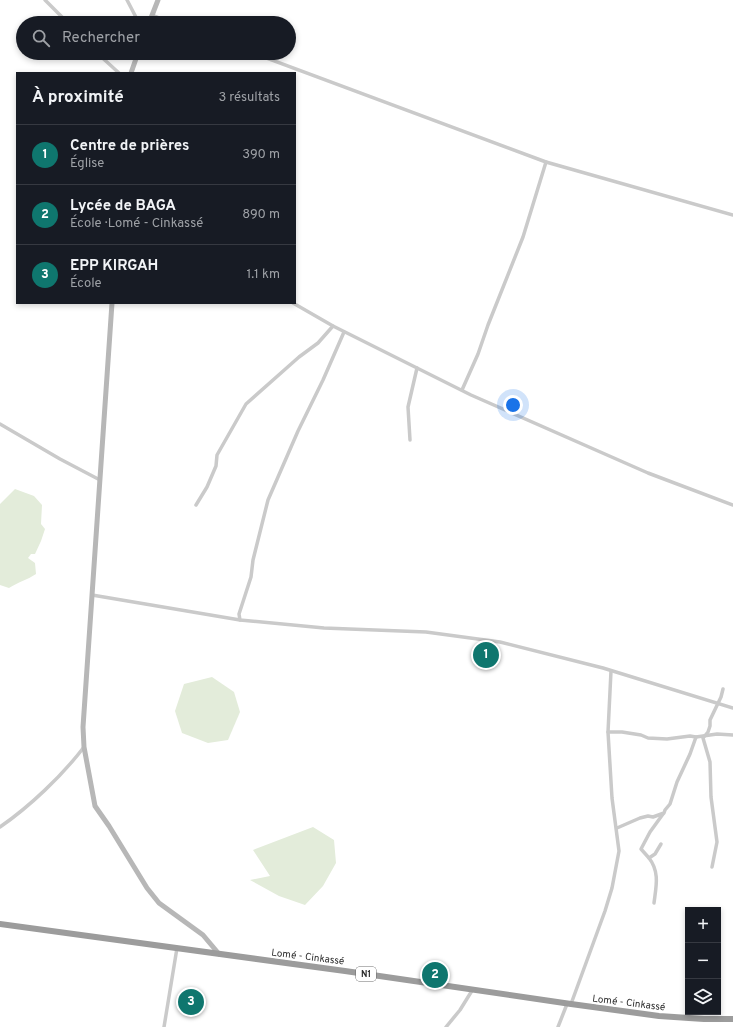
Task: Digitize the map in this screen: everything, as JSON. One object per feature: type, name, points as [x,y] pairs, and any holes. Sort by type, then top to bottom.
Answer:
[{"type":"highway","name":"Lomé - Cinkassé","points":[[0,924],[659,1016],[733,1019]]},
{"type":"main road","points":[[152,15],[158,0]]},
{"type":"main road","points":[[131,72],[136,60]]},
{"type":"main road","points":[[112,304],[83,728],[84,747],[95,806],[147,888],[160,903],[203,935],[219,954]]},
{"type":"street","points":[[45,0],[61,16]]},
{"type":"street","points":[[127,0],[135,16]]},
{"type":"street","points":[[105,60],[118,72]]},
{"type":"street","points":[[272,60],[546,162],[733,215]]},
{"type":"street","points":[[462,390],[478,354],[523,237],[546,162]]},
{"type":"street","points":[[295,304],[344,332],[462,390],[648,473],[733,505]]},
{"type":"street","points":[[196,505],[207,487],[216,466],[217,455],[246,404],[299,357],[318,343],[333,326]]},
{"type":"street","points":[[240,620],[239,614],[251,577],[253,560],[268,500],[344,332]]},
{"type":"street","points":[[410,440],[408,407],[417,368]]},
{"type":"street","points":[[0,424],[60,459],[100,480]]},
{"type":"street","points":[[92,595],[240,620],[324,628],[426,632],[500,642],[611,671],[733,708]]},
{"type":"street","points":[[558,1027],[569,1004],[605,911],[612,888],[619,851],[612,798],[608,732],[611,671]]},
{"type":"street","points":[[712,867],[717,842],[711,797],[710,762],[703,738],[708,732],[710,720],[723,689]]},
{"type":"street","points":[[608,732],[622,732],[641,735],[648,738],[667,739],[704,735],[733,735]]},
{"type":"street","points":[[654,903],[657,882],[656,870],[654,864],[641,848],[650,832],[664,813],[664,810],[670,804],[677,782],[696,737]]},
{"type":"street","points":[[0,826],[16,816],[70,766],[84,747]]},
{"type":"street","points":[[617,828],[640,818],[648,816],[653,817],[664,813]]},
{"type":"street","points":[[649,858],[655,854],[662,844]]},
{"type":"street","points":[[164,1027],[177,948]]},
{"type":"street","points":[[446,1027],[460,1010],[472,989]]},
{"type":"green space","points":[[15,489],[34,496],[42,505],[41,524],[45,529],[35,554],[31,554],[28,558],[35,563],[36,574],[9,588],[0,585],[0,504]]},
{"type":"green space","points":[[212,677],[234,692],[240,712],[228,740],[208,743],[182,733],[175,711],[184,684]]},
{"type":"green space","points":[[313,827],[334,840],[336,863],[323,886],[305,905],[279,896],[250,880],[270,876],[253,850]]},
{"type":"place","name":"Centre de prières","points":[[486,655]]},
{"type":"place","name":"Lycée de BAGA","points":[[435,975]]},
{"type":"place","name":"EPP KIRGAH","points":[[191,1002]]}]
